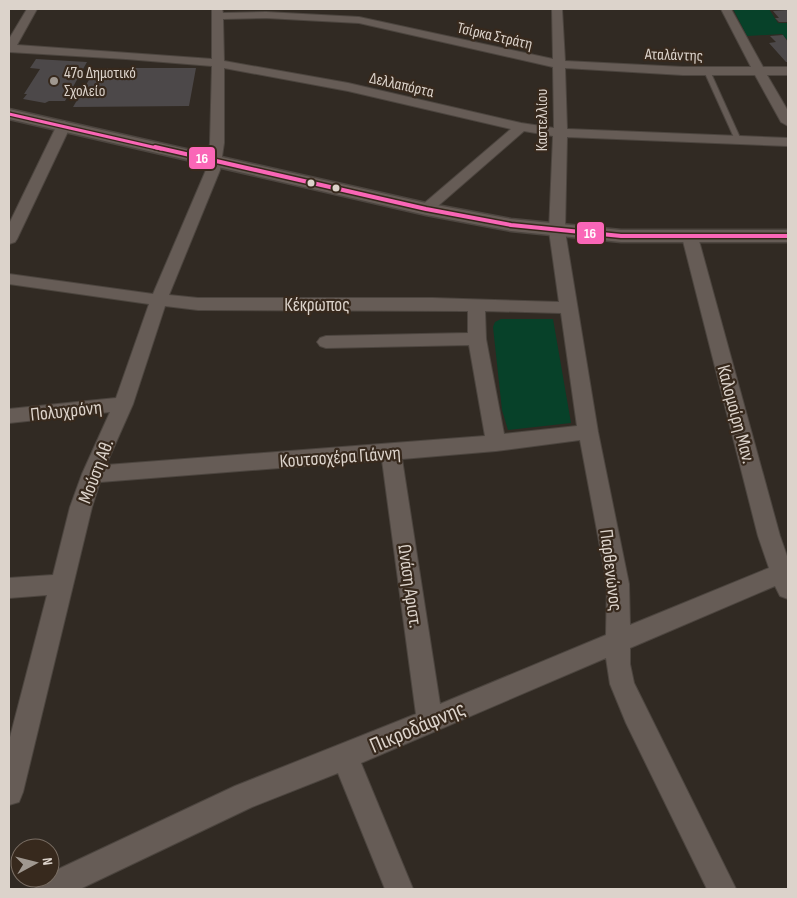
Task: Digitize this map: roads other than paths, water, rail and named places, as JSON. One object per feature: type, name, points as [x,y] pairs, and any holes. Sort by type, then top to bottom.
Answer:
[{"type":"street","points":[[9,48],[32,9]]},
{"type":"street","name":"Καστελλίου","points":[[557,9],[560,133],[557,231]]},
{"type":"street","points":[[726,9],[788,122]]},
{"type":"street","name":"Τσίρκα Στράτη","points":[[217,12],[266,15],[360,15],[558,64]]},
{"type":"street","name":"Μούση Αθ.","points":[[9,792],[81,507],[92,474],[123,404],[159,300],[206,190],[215,160],[219,108],[217,12]]},
{"type":"street","name":"Δελλαπόρτα","points":[[9,48],[218,64],[300,78],[521,127],[560,133],[739,142],[788,142]]},
{"type":"street","name":"Αταλάντης","points":[[558,64],[707,71],[788,71]]},
{"type":"street","points":[[9,114],[426,209],[511,226],[621,236],[788,236]]},
{"type":"street","points":[[9,239],[64,125]]},
{"type":"street","points":[[426,209],[521,127]]},
{"type":"street","name":"Παρθενώνος","points":[[557,231],[588,432],[618,584],[619,600],[616,642],[622,684],[722,889]]},
{"type":"street","name":"Καλομοίρη Μαν.","points":[[690,237],[769,536],[786,577]]},
{"type":"street","name":"Κέκρωπος","points":[[9,279],[159,300],[208,304],[476,305],[568,308]]},
{"type":"street","points":[[476,305],[477,340],[496,443]]},
{"type":"street","name":"Κέκρωπος","points":[[326,342],[477,340]]},
{"type":"street","name":"Πολυχρόνη","points":[[9,416],[123,404]]},
{"type":"street","name":"Κουτσοχέρα Γιάννη","points":[[92,474],[391,452],[496,443],[588,432]]},
{"type":"street","name":"Ωνάση Αριστ.","points":[[391,452],[430,720]]},
{"type":"street","name":"Πικροδάφνης","points":[[49,889],[245,796],[345,757],[616,642],[786,577]]},
{"type":"street","points":[[9,588],[61,584]]},
{"type":"street","points":[[345,757],[399,889]]},
{"type":"lane","points":[[707,71],[739,142]]},
{"type":"place","name":"47ο Δημοτικό Σχολείο","points":[[54,81]]}]
